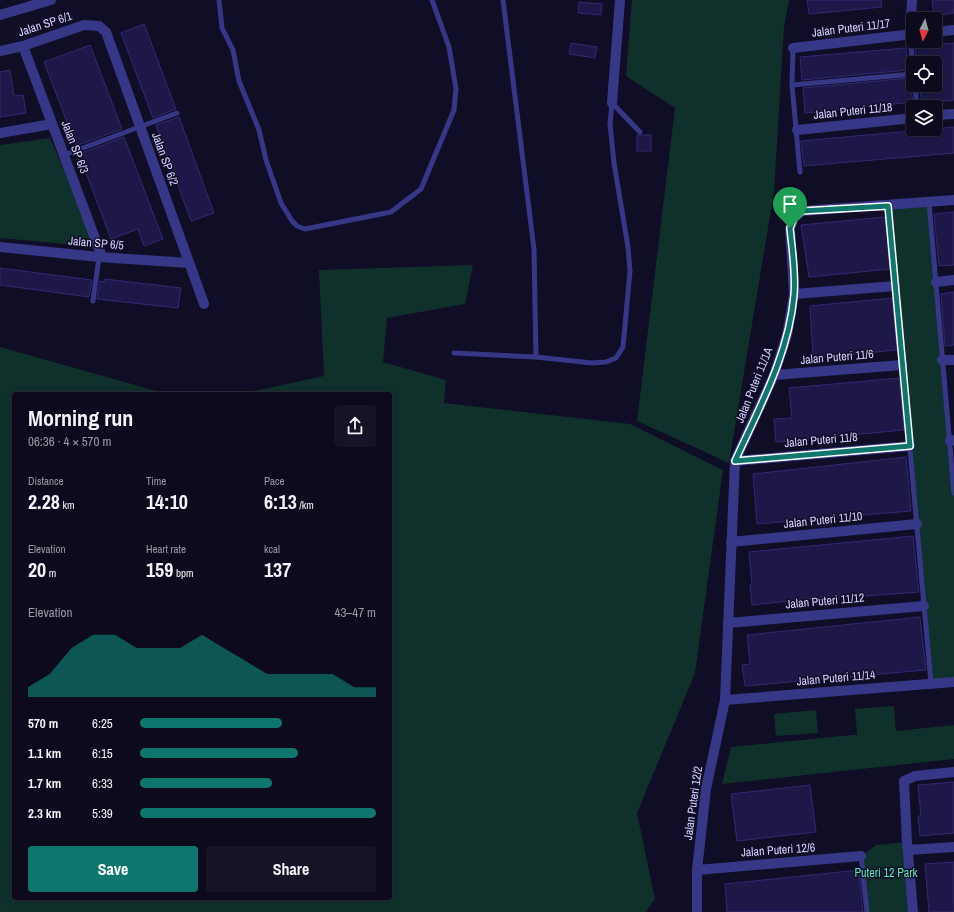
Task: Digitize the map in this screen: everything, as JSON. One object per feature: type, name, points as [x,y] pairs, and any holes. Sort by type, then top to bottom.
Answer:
[{"type":"street","points":[[0,15],[51,0]]},
{"type":"street","points":[[612,103],[620,0]]},
{"type":"street","points":[[912,0],[912,12]]},
{"type":"street","name":"Jalan SP 6/1","points":[[0,51],[23,46],[84,25],[99,26]]},
{"type":"street","name":"Jalan SP 6/2","points":[[99,26],[106,32],[204,304]]},
{"type":"street","points":[[942,31],[954,30]]},
{"type":"street","name":"Jalan Puteri 11/17","points":[[793,48],[906,35]]},
{"type":"street","name":"Jalan SP 6/3","points":[[23,46],[100,257]]},
{"type":"street","points":[[942,115],[954,114]]},
{"type":"street","name":"Jalan Puteri 11/18","points":[[797,130],[906,119]]},
{"type":"street","points":[[0,133],[52,124]]},
{"type":"street","name":"Jalan Puteri 11/1A","points":[[725,700],[735,461],[774,375],[787,335],[794,294],[790,228],[794,218],[802,211],[888,206],[954,200]]},
{"type":"street","name":"Jalan SP 6/5","points":[[0,247],[189,264]]},
{"type":"street","points":[[936,282],[954,280]]},
{"type":"street","points":[[794,294],[895,286]]},
{"type":"street","points":[[942,360],[954,360]]},
{"type":"street","name":"Jalan Puteri 11/6","points":[[774,375],[902,365]]},
{"type":"street","name":"Jalan Puteri 11/8","points":[[735,461],[910,446]]},
{"type":"street","name":"Jalan Puteri 11/10","points":[[731,542],[917,524]]},
{"type":"street","name":"Jalan Puteri 11/12","points":[[728,623],[924,606]]},
{"type":"street","name":"Jalan Puteri 11/14","points":[[725,700],[952,682]]},
{"type":"street","name":"Jalan Puteri 12/2","points":[[697,912],[697,870],[706,789],[725,700]]},
{"type":"street","points":[[913,912],[904,781],[915,776],[954,772]]},
{"type":"street","points":[[908,850],[954,847]]},
{"type":"street","name":"Jalan Puteri 12/6","points":[[697,870],[861,856]]},
{"type":"lane","points":[[220,0],[222,28],[232,50],[239,81],[259,130],[266,160],[281,202],[292,221],[297,226],[305,229],[391,212],[421,189],[454,110],[456,89],[449,47],[432,0]]},
{"type":"lane","points":[[503,0],[534,249],[536,357]]},
{"type":"lane","points":[[793,48],[792,85],[800,172]]},
{"type":"lane","points":[[792,85],[906,75]]},
{"type":"lane","points":[[454,353],[536,357],[592,363],[606,362],[616,358],[623,347],[630,271],[628,247],[614,163],[610,124],[612,103]]},
{"type":"lane","points":[[612,103],[640,132]]},
{"type":"lane","points":[[64,155],[177,113]]},
{"type":"lane","points":[[929,202],[942,360],[952,441],[954,493]]},
{"type":"lane","points":[[888,206],[931,683]]},
{"type":"lane","points":[[93,301],[100,257]]},
{"type":"lane","points":[[861,856],[866,912]]},
{"type":"green space","points":[[632,0],[789,0],[784,27],[774,192],[729,463],[637,421],[675,108],[626,76]]},
{"type":"green space","points":[[50,138],[98,247],[0,238],[0,145]]},
{"type":"green space","points":[[929,202],[954,493],[954,682],[931,683],[888,206]]},
{"type":"green space","points":[[473,265],[465,304],[387,318],[383,362],[446,380],[444,403],[630,424],[723,470],[695,673],[637,813],[655,899],[646,912],[0,912],[0,347],[160,392],[12,392],[12,900],[392,900],[392,392],[249,392],[324,376],[319,270]]},
{"type":"green space","points":[[894,706],[896,731],[954,725],[954,759],[722,784],[731,747],[862,734],[857,734],[855,709]]},
{"type":"green space","points":[[816,710],[818,733],[776,736],[774,714]]},
{"type":"green space","name":"Puteri 12 Park","points":[[907,842],[913,912],[867,912],[861,856],[876,845]]},
{"type":"building","points":[[807,0],[881,0],[882,7],[809,14]]},
{"type":"building","points":[[932,0],[954,0],[954,13],[942,15],[942,12],[934,12]]},
{"type":"building","points":[[579,2],[602,4],[601,15],[578,13]]},
{"type":"building","points":[[144,24],[176,109],[153,118],[121,33]]},
{"type":"building","points":[[571,43],[597,47],[595,58],[569,54]]},
{"type":"building","points":[[954,43],[954,100],[922,100],[920,92],[942,92],[942,56],[916,56],[915,48],[942,48],[942,44]]},
{"type":"building","points":[[90,45],[122,129],[76,146],[44,62]]},
{"type":"building","points":[[906,48],[906,70],[802,80],[800,57]]},
{"type":"building","points":[[10,70],[14,96],[23,95],[26,113],[0,117],[0,72]]},
{"type":"building","points":[[906,78],[906,92],[911,92],[913,100],[906,100],[906,103],[805,113],[803,88]]},
{"type":"building","points":[[179,117],[214,213],[191,221],[156,125]]},
{"type":"building","points":[[954,127],[954,153],[804,166],[801,141],[906,131],[906,136],[942,136],[942,128]]},
{"type":"building","points":[[637,135],[651,135],[651,151],[637,151]]},
{"type":"building","points":[[124,137],[163,239],[144,246],[138,229],[111,239],[79,154]]},
{"type":"building","points":[[954,212],[954,265],[939,266],[934,214]]},
{"type":"building","points":[[885,217],[890,269],[809,277],[801,225]]},
{"type":"building","points":[[0,268],[92,280],[89,297],[0,285]]},
{"type":"building","points":[[105,279],[181,288],[178,308],[97,299],[100,281],[105,282]]},
{"type":"building","points":[[954,292],[954,345],[945,346],[941,294]]},
{"type":"building","points":[[892,298],[897,350],[813,358],[810,306]]},
{"type":"building","points":[[899,378],[904,430],[776,442],[774,419],[792,418],[789,388]]},
{"type":"building","points":[[906,457],[911,511],[757,524],[753,474]]},
{"type":"building","points":[[913,536],[919,592],[827,599],[827,597],[752,605],[749,552]]},
{"type":"building","points":[[920,617],[926,670],[745,686],[742,665],[750,664],[747,635]]},
{"type":"building","points":[[954,782],[954,833],[920,836],[918,816],[921,816],[918,785]]},
{"type":"building","points":[[810,785],[816,832],[737,841],[731,794]]},
{"type":"building","points":[[954,862],[954,912],[929,912],[925,864]]},
{"type":"building","points":[[859,870],[863,912],[727,912],[725,884]]},
{"type":"route","points":[[888,206],[910,446],[735,461],[774,375],[787,335],[794,294],[790,228],[794,218],[802,211],[888,206]]}]
